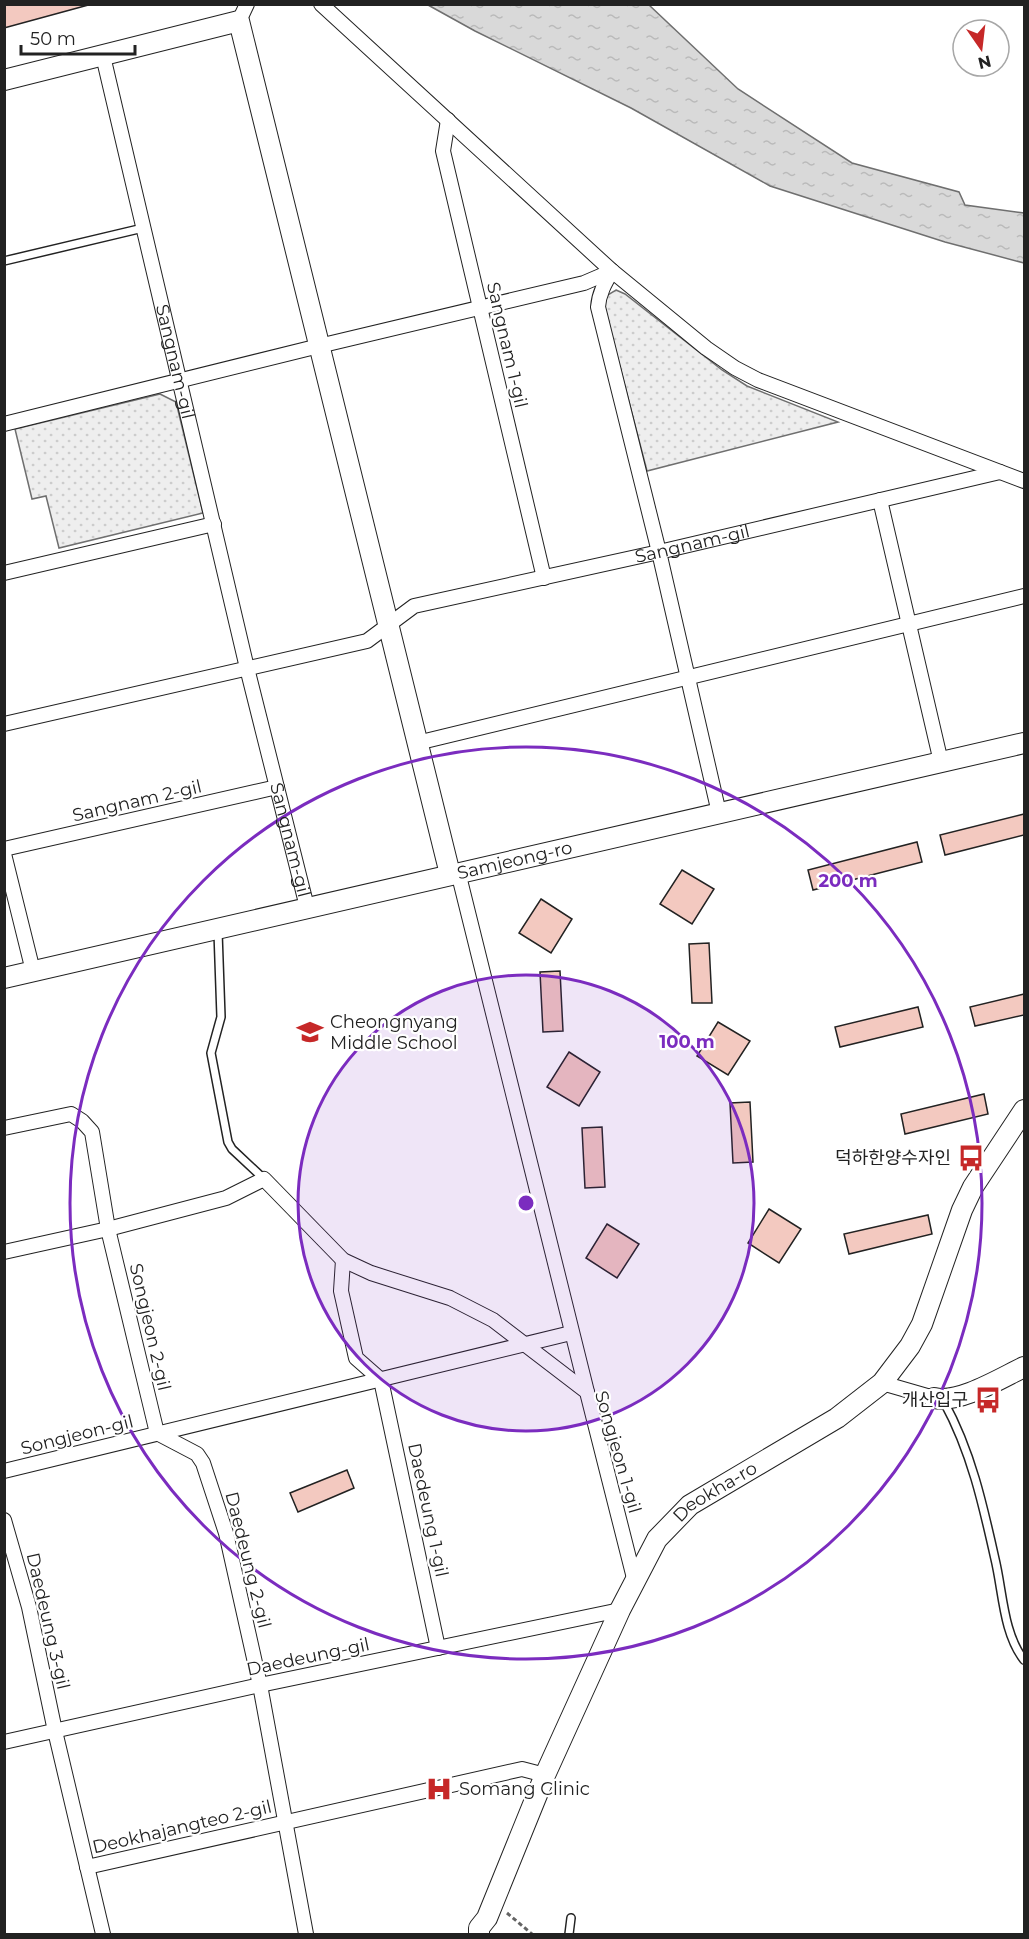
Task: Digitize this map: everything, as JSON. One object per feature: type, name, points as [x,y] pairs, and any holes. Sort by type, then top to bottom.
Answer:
[{"type":"street","points":[[321,4],[612,271],[706,348],[735,368],[758,380],[1024,481]]},
{"type":"street","points":[[4,81],[103,56],[243,13],[319,346],[417,743],[454,873],[587,1392]]},
{"type":"street","name":"Sangnam-gil","points":[[103,56],[247,668],[307,907]]},
{"type":"street","name":"Sangnam 1-gil","points":[[448,120],[443,151],[544,578]]},
{"type":"street","points":[[4,424],[584,283],[612,271]]},
{"type":"street","points":[[612,271],[603,286],[597,307],[659,552],[719,813]]},
{"type":"street","name":"Sangnam-gil","points":[[247,668],[367,641],[414,606],[659,552],[1000,472]]},
{"type":"street","points":[[880,500],[941,762]]},
{"type":"street","points":[[4,573],[214,524]]},
{"type":"street","points":[[417,743],[1024,596]]},
{"type":"street","points":[[4,724],[247,668]]},
{"type":"street","name":"Samjeong-ro","points":[[4,978],[1024,743]]},
{"type":"street","name":"Sangnam 2-gil","points":[[33,971],[4,851],[277,787]]},
{"type":"street","name":"Deokha-ro","points":[[484,1932],[487,1918],[544,1775],[620,1610],[657,1539],[690,1505],[891,1386],[922,1324],[962,1210],[973,1187],[1024,1110]]},
{"type":"street","name":"Songjeon 2-gil","points":[[4,1128],[71,1114],[82,1121],[92,1132],[108,1229],[157,1433]]},
{"type":"street","points":[[4,1252],[108,1229],[226,1198],[264,1179]]},
{"type":"street","name":"Songjeon 1-gil","points":[[264,1179],[343,1260],[371,1273],[450,1298],[493,1320],[587,1392],[635,1582]]},
{"type":"street","points":[[343,1260],[341,1291],[356,1358],[381,1380]]},
{"type":"street","name":"Songjeon-gil","points":[[4,1471],[571,1333]]},
{"type":"street","points":[[891,1386],[939,1399],[967,1394],[1024,1367]]},
{"type":"street","name":"Daedeung 1-gil","points":[[381,1380],[438,1648]]},
{"type":"street","name":"Daedeung 2-gil","points":[[157,1433],[197,1454],[203,1462],[226,1533],[260,1685],[306,1935]]},
{"type":"street","name":"Daedeung 3-gil","points":[[4,1520],[29,1607],[55,1731]]},
{"type":"street","name":"Daedeung-gil","points":[[4,1742],[260,1685],[620,1610]]},
{"type":"street","name":"Deokhajangteo 2-gil","points":[[55,1731],[103,1935]]},
{"type":"street","name":"Deokhajangteo 2-gil","points":[[87,1867],[522,1770],[544,1775]]},
{"type":"lane","points":[[4,261],[143,228]]},
{"type":"lane","name":"Songjeon 1-gil","points":[[218,928],[221,1017],[211,1053],[228,1142],[232,1149],[264,1179]]},
{"type":"lane","points":[[939,1399],[958,1429],[976,1481],[996,1562],[1006,1620],[1024,1660]]},
{"type":"lane","points":[[569,1935],[571,1918]]},
{"type":"path","points":[[504,1911],[532,1935]]},
{"type":"shaded area","points":[[616,290],[625,294],[722,370],[747,386],[838,422],[647,471],[603,302],[606,296]]},
{"type":"shaded area","points":[[160,394],[176,402],[203,513],[59,548],[46,496],[32,499],[15,429]]},
{"type":"water","points":[[428,5],[649,5],[738,89],[852,163],[959,192],[965,205],[1024,213],[1024,263],[945,242],[770,186],[631,108],[475,31]]},
{"type":"building","points":[[4,4],[92,4],[4,28]]},
{"type":"building","points":[[1024,814],[1024,835],[945,855],[940,835]]},
{"type":"building","points":[[917,842],[922,862],[813,890],[808,870]]},
{"type":"building","points":[[682,870],[714,889],[692,924],[660,904]]},
{"type":"building","points":[[541,899],[572,919],[551,953],[519,933]]},
{"type":"building","points":[[709,943],[712,1003],[692,1003],[689,944]]},
{"type":"building","points":[[560,971],[563,1031],[543,1032],[540,972]]},
{"type":"building","points":[[1024,994],[1024,1015],[975,1026],[970,1007]]},
{"type":"building","points":[[918,1007],[923,1027],[840,1047],[835,1027]]},
{"type":"building","points":[[718,1022],[750,1041],[728,1075],[697,1056]]},
{"type":"building","points":[[569,1052],[600,1072],[579,1106],[547,1087]]},
{"type":"building","points":[[984,1094],[988,1114],[905,1134],[901,1114]]},
{"type":"building","points":[[750,1102],[753,1162],[733,1163],[730,1103]]},
{"type":"building","points":[[602,1127],[605,1187],[585,1188],[582,1128]]},
{"type":"building","points":[[769,1209],[801,1229],[779,1263],[748,1243]]},
{"type":"building","points":[[928,1215],[932,1234],[849,1254],[844,1234]]},
{"type":"building","points":[[607,1224],[639,1244],[617,1278],[586,1258]]},
{"type":"building","points":[[347,1470],[354,1488],[298,1512],[290,1493]]},
{"type":"place","name":"Cheongnyang Middle School","points":[[310,1032]]},
{"type":"place","name":"덕하한양수자인","points":[[971,1158]]},
{"type":"place","name":"개산입구","points":[[988,1400]]},
{"type":"place","name":"Somang Clinic","points":[[439,1789]]}]
